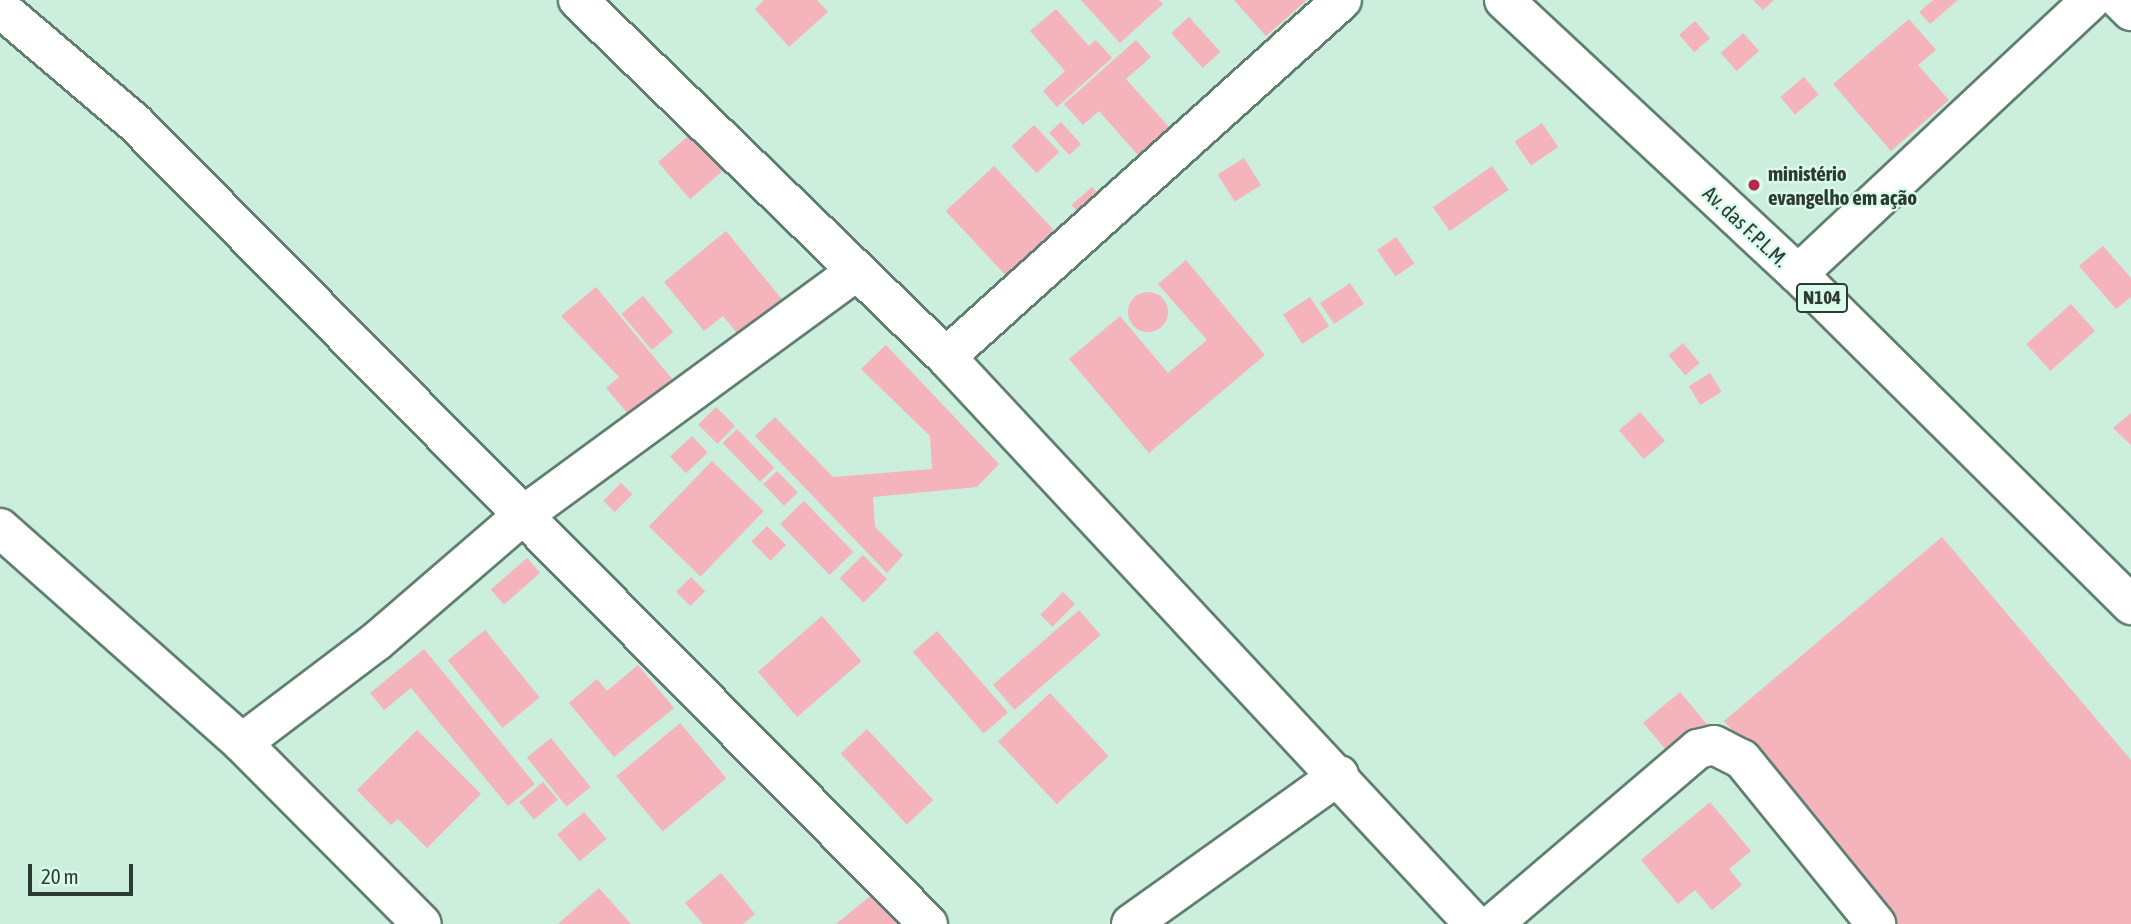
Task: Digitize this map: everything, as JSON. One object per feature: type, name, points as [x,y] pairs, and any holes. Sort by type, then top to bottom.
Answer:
[{"type":"street","points":[[578,0],[946,357],[1339,775],[1474,924]]},
{"type":"street","points":[[946,357],[1342,0]]},
{"type":"street","name":"Av. das F.P.L.M.","points":[[1504,0],[1798,274],[2131,605]]},
{"type":"street","points":[[1798,274],[2091,0]]},
{"type":"street","points":[[2120,0],[2131,11]]},
{"type":"street","points":[[0,8],[135,123],[928,924]]},
{"type":"street","points":[[242,743],[377,641],[522,516],[857,271]]},
{"type":"street","points":[[0,528],[242,743],[422,924]]},
{"type":"street","points":[[1493,924],[1698,750],[1714,745],[1742,759],[1876,924]]},
{"type":"street","points":[[1131,924],[1339,775]]},
{"type":"building","points":[[764,0],[817,0],[828,12],[789,47],[755,9]]},
{"type":"building","points":[[1081,0],[1159,0],[1163,4],[1120,43]]},
{"type":"building","points":[[1234,0],[1307,0],[1266,36]]},
{"type":"building","points":[[1753,0],[1774,0],[1763,10]]},
{"type":"building","points":[[1933,0],[1958,0],[1930,24],[1919,12]]},
{"type":"building","points":[[1056,9],[1089,46],[1096,40],[1112,58],[1057,107],[1043,91],[1065,71],[1030,31]]},
{"type":"building","points":[[1189,17],[1220,52],[1203,68],[1171,33]]},
{"type":"building","points":[[1909,19],[1936,50],[1918,65],[1949,100],[1891,151],[1833,84]]},
{"type":"building","points":[[1695,21],[1710,38],[1694,52],[1679,35]]},
{"type":"building","points":[[1743,33],[1759,51],[1737,71],[1721,53]]},
{"type":"building","points":[[1136,40],[1151,57],[1126,79],[1169,127],[1138,155],[1099,111],[1083,125],[1064,104]]},
{"type":"building","points":[[1804,77],[1819,95],[1795,115],[1780,97]]},
{"type":"building","points":[[1061,122],[1081,144],[1069,155],[1049,133]]},
{"type":"building","points":[[1542,123],[1558,147],[1531,165],[1515,141]]},
{"type":"building","points":[[1034,125],[1059,152],[1037,173],[1011,146]]},
{"type":"building","points":[[695,130],[727,167],[690,199],[658,162]]},
{"type":"building","points":[[1244,158],[1261,185],[1235,202],[1218,174]]},
{"type":"building","points":[[994,166],[1057,234],[1009,279],[946,211]]},
{"type":"building","points":[[1492,166],[1509,190],[1450,231],[1433,207]]},
{"type":"building","points":[[1092,187],[1106,203],[1085,221],[1072,205]]},
{"type":"building","points":[[726,231],[789,308],[746,344],[723,316],[704,331],[664,282]]},
{"type":"building","points":[[1396,237],[1414,263],[1396,276],[1377,250]]},
{"type":"building","points":[[2103,246],[2131,278],[2131,297],[2116,309],[2079,266]]},
{"type":"building","points":[[1186,260],[1265,355],[1149,453],[1069,359],[1120,316],[1168,373],[1207,340],[1158,284]]},
{"type":"building","points":[[1350,283],[1364,304],[1334,324],[1320,303]]},
{"type":"building","points":[[596,287],[677,385],[633,420],[606,388],[619,377],[561,316]]},
{"type":"building","points":[[1148,292],[1156,293],[1162,298],[1167,304],[1167,320],[1162,326],[1156,331],[1148,332],[1140,331],[1134,326],[1129,320],[1128,312],[1129,304],[1134,298],[1140,293]]},
{"type":"building","points":[[643,296],[673,332],[652,350],[622,314]]},
{"type":"building","points":[[1310,297],[1329,326],[1302,344],[1283,314]]},
{"type":"building","points":[[2071,304],[2095,331],[2051,371],[2026,344]]},
{"type":"building","points":[[1683,343],[1700,363],[1685,375],[1668,355]]},
{"type":"building","points":[[886,345],[999,464],[977,487],[873,497],[875,527],[903,555],[887,573],[755,436],[775,417],[833,477],[932,469],[930,436],[861,369]]},
{"type":"building","points":[[1710,373],[1722,392],[1700,405],[1689,386]]},
{"type":"building","points":[[716,407],[735,426],[717,444],[698,425]]},
{"type":"building","points":[[1640,412],[1665,441],[1644,459],[1619,430]]},
{"type":"building","points":[[2131,413],[2131,445],[2113,428]]},
{"type":"building","points":[[737,429],[775,468],[760,482],[723,443]]},
{"type":"building","points":[[692,436],[708,453],[686,473],[670,456]]},
{"type":"building","points":[[712,461],[764,511],[701,576],[649,526]]},
{"type":"building","points":[[777,471],[798,493],[784,506],[763,484]]},
{"type":"building","points":[[621,483],[632,494],[615,512],[603,501]]},
{"type":"building","points":[[804,501],[853,552],[830,575],[780,524]]},
{"type":"building","points":[[767,526],[786,545],[771,561],[751,542]]},
{"type":"building","points":[[1942,537],[2131,760],[2131,924],[1897,924],[1724,721]]},
{"type":"building","points":[[863,555],[887,579],[864,602],[840,578]]},
{"type":"building","points":[[527,558],[540,573],[504,605],[491,589]]},
{"type":"building","points":[[691,577],[705,591],[690,606],[676,592]]},
{"type":"building","points":[[1063,592],[1075,604],[1052,627],[1040,615]]},
{"type":"building","points":[[1079,610],[1101,635],[1015,710],[993,685]]},
{"type":"building","points":[[822,616],[861,661],[797,717],[758,672]]},
{"type":"building","points":[[485,630],[540,698],[502,728],[448,660]]},
{"type":"building","points":[[937,631],[1008,713],[984,734],[913,652]]},
{"type":"building","points":[[424,649],[535,784],[508,806],[411,688],[384,710],[370,693]]},
{"type":"building","points":[[638,665],[674,708],[614,757],[569,703],[597,679],[607,691]]},
{"type":"building","points":[[1680,692],[1708,725],[1671,756],[1643,723]]},
{"type":"building","points":[[1050,693],[1109,756],[1057,804],[998,741]]},
{"type":"building","points":[[680,723],[726,778],[663,832],[616,776]]},
{"type":"building","points":[[867,729],[933,800],[907,824],[841,754]]},
{"type":"building","points":[[417,730],[481,794],[427,848],[398,819],[391,825],[357,790]]},
{"type":"building","points":[[551,738],[591,787],[567,806],[527,758]]},
{"type":"building","points":[[543,782],[558,800],[534,820],[519,802]]},
{"type":"building","points":[[1710,802],[1751,851],[1729,869],[1742,885],[1712,910],[1695,890],[1678,904],[1641,860]]},
{"type":"building","points":[[584,812],[606,839],[580,861],[557,834]]},
{"type":"building","points":[[721,873],[755,914],[743,924],[703,924],[685,903]]},
{"type":"building","points":[[599,888],[631,924],[558,924]]},
{"type":"building","points":[[874,893],[900,924],[836,924]]},
{"type":"place","name":"ministério evangelho em ação","points":[[1754,185]]}]
